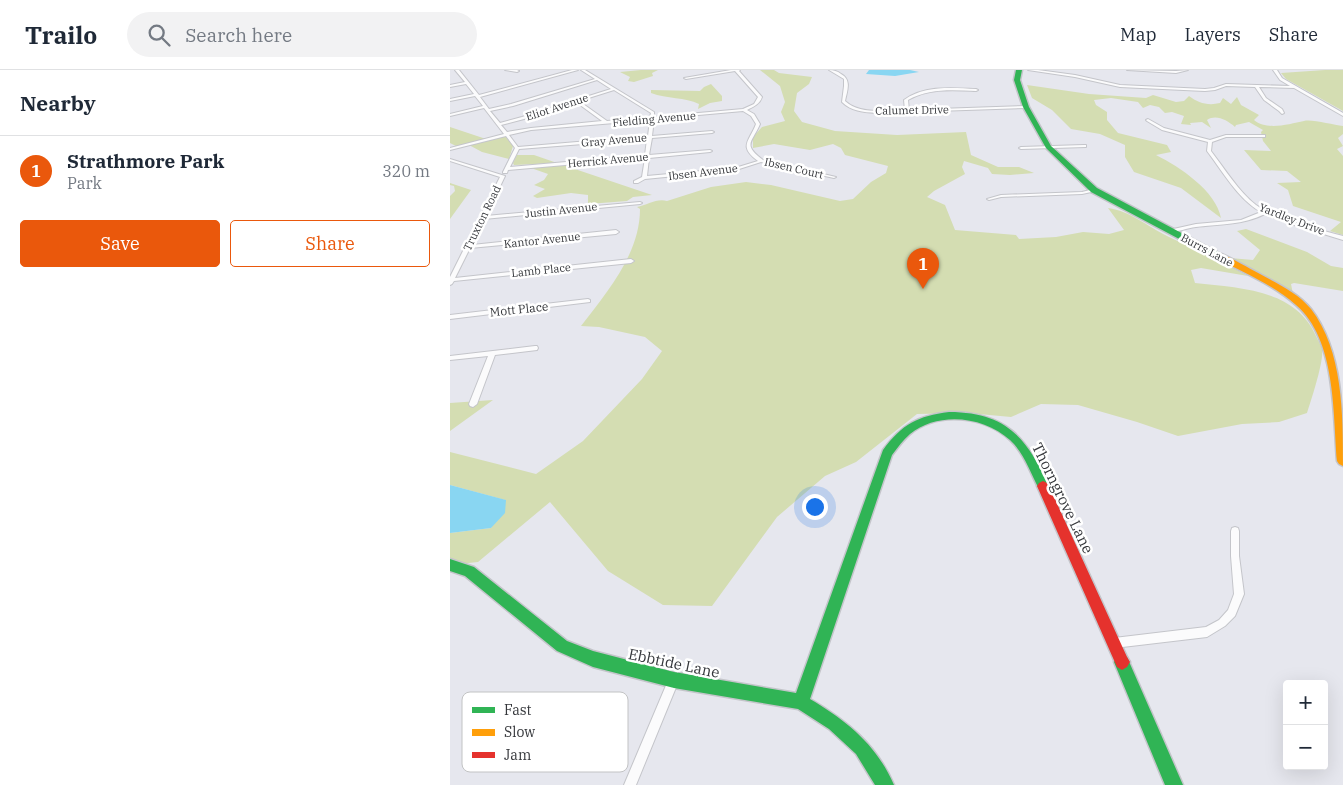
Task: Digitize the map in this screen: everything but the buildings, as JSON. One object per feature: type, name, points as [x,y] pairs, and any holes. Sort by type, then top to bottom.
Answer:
[{"type":"street","points":[[507,70],[517,71]]},
{"type":"street","points":[[450,100],[476,96],[576,70]]},
{"type":"street","points":[[582,70],[653,113],[644,178],[636,182]]},
{"type":"street","points":[[686,78],[737,70],[758,94],[760,99],[756,105],[744,110]]},
{"type":"street","name":"Calumet Drive","points":[[831,70],[847,80],[848,87],[843,101],[852,108],[876,112],[1026,107]]},
{"type":"street","name":"Burrs Lane","points":[[1019,70],[1017,80],[1026,107],[1048,147],[1094,190],[1275,286],[1306,310],[1325,337],[1331,357],[1341,420],[1343,461]]},
{"type":"street","points":[[1030,70],[1075,76],[1120,86],[1205,90],[1226,85],[1296,87]]},
{"type":"street","points":[[1129,70],[1176,72],[1186,70]]},
{"type":"street","points":[[1275,70],[1281,78],[1343,116]]},
{"type":"street","points":[[450,74],[457,71],[517,148],[503,176]]},
{"type":"street","points":[[450,115],[512,105],[597,79]]},
{"type":"street","points":[[450,86],[467,83]]},
{"type":"street","points":[[1257,87],[1265,99],[1281,110],[1282,113]]},
{"type":"street","name":"Eliot Avenue","points":[[499,124],[614,89]]},
{"type":"street","points":[[907,111],[906,100],[918,93],[946,89],[976,90]]},
{"type":"street","points":[[576,101],[607,123]]},
{"type":"street","name":"Fielding Avenue","points":[[450,149],[530,129],[744,110]]},
{"type":"street","name":"Ibsen Court","points":[[744,110],[757,119],[758,124],[750,136],[748,148],[753,156],[761,161],[834,177]]},
{"type":"street","points":[[1148,120],[1163,129],[1210,141],[1226,136],[1264,136]]},
{"type":"street","name":"Gray Avenue","points":[[517,148],[712,132]]},
{"type":"street","name":"Yardley Drive","points":[[1210,141],[1209,151],[1251,203],[1266,212],[1343,238]]},
{"type":"street","points":[[1020,148],[1084,146]]},
{"type":"street","name":"Herrick Avenue","points":[[507,169],[710,151]]},
{"type":"street","name":"Truxton Road","points":[[450,160],[503,176],[451,282]]},
{"type":"street","name":"Ibsen Avenue","points":[[644,178],[736,169],[761,161]]},
{"type":"street","points":[[989,199],[1001,196],[1082,193],[1094,190]]},
{"type":"street","name":"Justin Avenue","points":[[483,218],[640,203]]},
{"type":"street","points":[[1171,231],[1196,224],[1245,222],[1266,212]]},
{"type":"street","name":"Kantor Avenue","points":[[468,247],[616,232]]},
{"type":"street","name":"Lamb Place","points":[[451,282],[630,261]]},
{"type":"street","name":"Mott Place","points":[[450,316],[588,301]]},
{"type":"street","points":[[450,358],[535,348]]},
{"type":"street","points":[[473,404],[492,353]]},
{"type":"street","name":"Thorngrove Lane","points":[[800,702],[887,452],[894,440],[922,420],[939,416],[960,415],[982,420],[1002,428],[1018,441],[1029,456],[1114,643],[1174,785]]},
{"type":"street","points":[[1114,643],[1207,632],[1222,623],[1232,613],[1239,594],[1235,556],[1235,531]]},
{"type":"street","name":"Ebbtide Lane","points":[[450,565],[468,571],[562,646],[593,659],[674,680],[800,702],[835,723],[862,748],[884,785]]},
{"type":"street","points":[[630,785],[674,680]]},
{"type":"green space","points":[[658,70],[652,73],[653,76],[634,82],[628,81],[630,77],[620,72]]},
{"type":"green space","points":[[760,70],[774,70],[779,73],[812,77],[809,84],[797,93],[794,111],[802,122],[835,131],[897,135],[966,132],[971,155],[998,167],[1019,167],[1034,173],[992,174],[988,168],[964,161],[962,167],[965,174],[934,191],[927,197],[945,205],[955,230],[1016,235],[1019,239],[1056,237],[1083,232],[1109,234],[1124,230],[1108,208],[1124,212],[1167,236],[1248,276],[1201,268],[1191,270],[1195,283],[1230,287],[1264,294],[1280,300],[1295,309],[1307,320],[1320,344],[1322,355],[1317,381],[1307,413],[1279,422],[1242,424],[1178,436],[1078,405],[1041,404],[1011,417],[968,413],[917,414],[856,462],[825,476],[777,517],[712,606],[663,605],[608,571],[550,502],[478,562],[450,565],[450,533],[491,528],[505,500],[450,485],[450,452],[536,474],[583,441],[642,379],[662,351],[645,337],[599,327],[581,326],[611,286],[628,257],[639,226],[640,209],[637,207],[656,201],[667,201],[711,187],[746,182],[771,185],[840,201],[853,199],[871,182],[886,173],[888,166],[845,155],[841,148],[833,144],[810,150],[774,144],[753,148],[753,137],[762,127],[785,121],[781,112],[785,102],[780,86]]},
{"type":"green space","points":[[1343,70],[1343,111],[1286,79],[1281,73]]},
{"type":"green space","points":[[711,84],[722,96],[722,101],[710,103],[698,109],[699,104],[694,102],[651,93],[651,90],[700,91]]},
{"type":"green space","points":[[1027,85],[1089,94],[1146,98],[1153,95],[1176,102],[1184,101],[1189,96],[1207,104],[1220,103],[1223,98],[1231,104],[1237,97],[1241,105],[1259,115],[1254,120],[1265,125],[1278,126],[1317,121],[1343,126],[1343,134],[1338,138],[1343,146],[1337,149],[1343,156],[1343,235],[1330,231],[1341,222],[1293,206],[1288,190],[1277,183],[1301,182],[1287,171],[1261,170],[1244,150],[1271,151],[1263,141],[1261,132],[1263,130],[1249,122],[1236,125],[1235,127],[1225,120],[1210,118],[1207,120],[1211,128],[1202,122],[1190,123],[1191,125],[1181,124],[1184,116],[1172,112],[1165,113],[1159,107],[1150,105],[1143,108],[1138,102],[1111,98],[1094,100],[1096,105],[1107,112],[1107,120],[1118,133],[1167,145],[1171,152],[1156,155],[1176,166],[1205,189],[1218,208],[1221,218],[1181,188],[1134,172],[1125,157],[1125,145],[1100,134],[1071,129],[1052,110],[1032,98]]},
{"type":"green space","points":[[450,127],[486,139],[456,146],[450,143]]},
{"type":"green space","points":[[505,136],[513,146],[509,159],[482,152],[469,145]]},
{"type":"green space","points":[[517,155],[534,155],[557,163],[514,165],[513,163]]},
{"type":"green space","points":[[563,165],[652,195],[633,197],[627,201],[588,204],[588,195],[571,193],[537,198],[533,196],[545,189],[534,185],[544,180],[548,174],[531,168]]},
{"type":"green space","points":[[450,183],[471,190],[450,219],[450,196],[455,191],[454,186],[450,185]]},
{"type":"green space","points":[[1246,229],[1307,252],[1331,266],[1343,268],[1343,291],[1294,283],[1291,284],[1293,294],[1230,258],[1253,260],[1260,250],[1237,231]]},
{"type":"green space","points":[[493,400],[450,431],[450,403]]},
{"type":"water","points":[[869,70],[910,70],[919,72],[895,76],[866,74]]},
{"type":"water","points":[[450,485],[506,500],[505,513],[491,528],[450,533]]},
{"type":"traffic: fast","points":[[1019,70],[1017,80],[1026,107],[1048,147],[1094,190],[1216,255]]},
{"type":"traffic: fast","points":[[801,702],[887,453],[903,433],[922,422],[949,416],[964,416],[991,422],[1003,428],[1019,442],[1031,460],[1043,486]]},
{"type":"traffic: fast","points":[[450,565],[469,571],[562,646],[593,659],[674,680],[801,702],[835,723],[862,748],[885,785]]},
{"type":"traffic: fast","points":[[1122,662],[1174,785]]},
{"type":"traffic: slow","points":[[1216,255],[1264,280],[1299,302],[1318,325],[1331,361],[1335,381],[1343,461]]},
{"type":"traffic: jam","points":[[1043,486],[1122,662]]},
{"type":"place","name":"Strathmore Park","points":[[923,289]]}]
